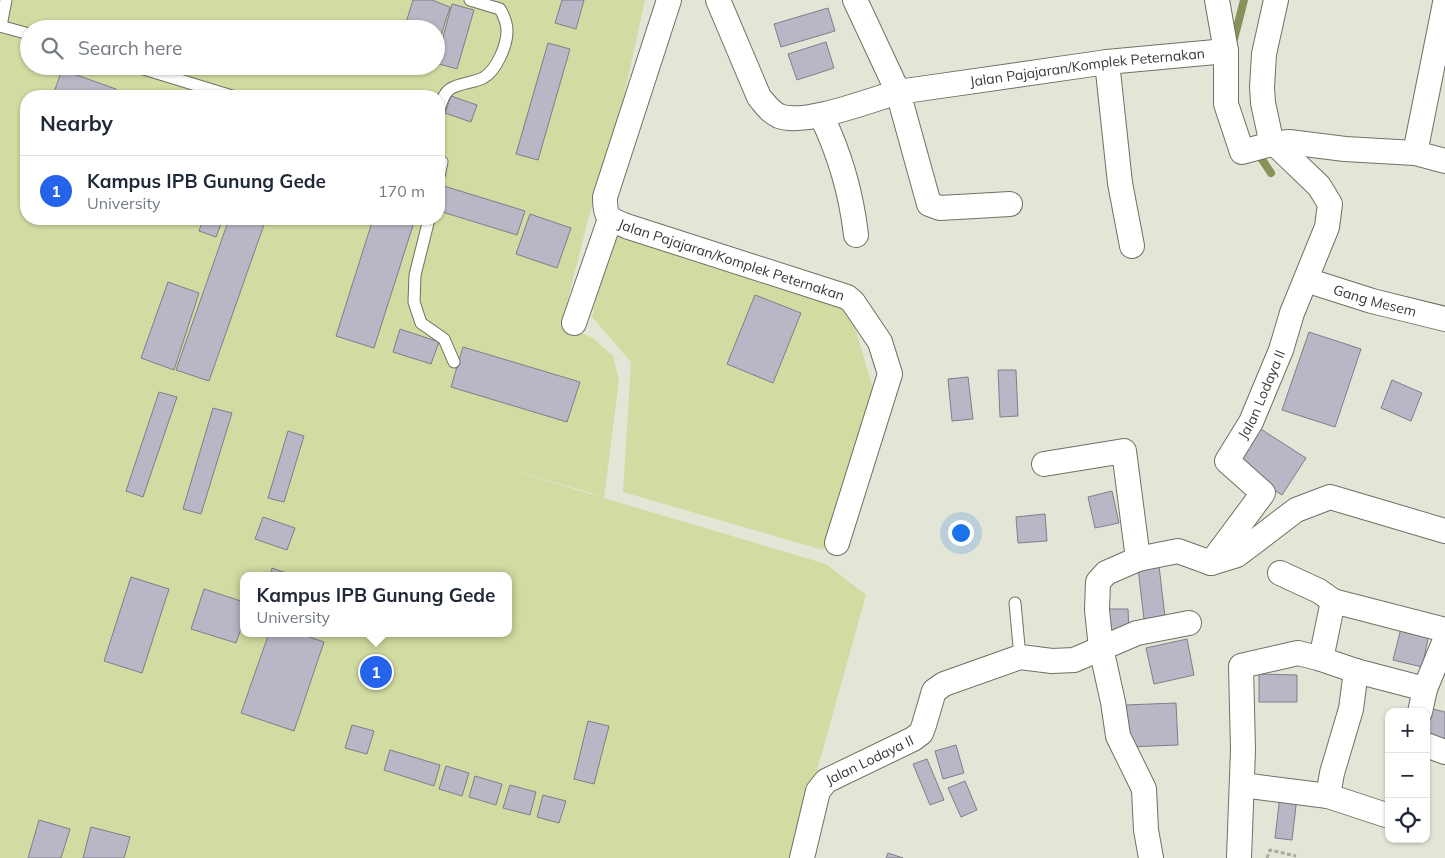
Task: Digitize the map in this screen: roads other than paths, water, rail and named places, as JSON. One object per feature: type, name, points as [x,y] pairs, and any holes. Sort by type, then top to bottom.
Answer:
[{"type":"street","name":"Jalan Pajajaran/Komplek Peternakan","points":[[669,0],[605,197],[605,211],[610,219],[629,227],[846,297],[853,302],[880,342],[890,374],[837,542]]},
{"type":"street","name":"Jalan Pajajaran/Komplek Peternakan","points":[[718,0],[759,97],[769,109],[779,116],[793,118],[821,114],[898,92],[1107,62],[1226,50]]},
{"type":"street","points":[[855,0],[898,92],[929,204],[940,208],[1010,204]]},
{"type":"street","points":[[1217,0],[1226,50]]},
{"type":"street","points":[[1276,0],[1264,54],[1262,87],[1265,116],[1272,145],[1415,153],[1445,161]]},
{"type":"street","points":[[1415,153],[1445,3]]},
{"type":"street","name":"Jalan Lodaya II","points":[[1211,563],[1263,493],[1227,461],[1251,422],[1281,350],[1292,313],[1327,227],[1330,204],[1320,186],[1272,145],[1242,152],[1226,104],[1226,50]]},
{"type":"street","points":[[1107,62],[1120,183],[1132,246]]},
{"type":"street","points":[[821,114],[836,147],[851,196],[856,235]]},
{"type":"street","points":[[574,323],[610,219]]},
{"type":"street","name":"Gang Mesem","points":[[1306,280],[1372,301],[1445,319]]},
{"type":"street","points":[[1044,464],[1124,451],[1138,559]]},
{"type":"street","points":[[1151,858],[1146,830],[1144,789],[1118,736],[1113,702],[1101,648],[1097,610],[1098,582],[1106,573],[1138,559],[1178,551],[1211,563],[1237,555],[1296,510],[1330,497],[1445,530]]},
{"type":"street","points":[[1280,573],[1320,591],[1333,601],[1445,630]]},
{"type":"street","points":[[1321,659],[1333,601]]},
{"type":"street","name":"Jalan Lodaya II","points":[[802,858],[818,791],[826,781],[913,739],[920,733],[934,691],[944,684],[1020,657],[1064,662],[1074,660],[1137,633],[1189,623]]},
{"type":"street","points":[[1239,858],[1243,726],[1241,666],[1298,653],[1356,671],[1423,700],[1445,640]]},
{"type":"street","points":[[1328,796],[1332,773],[1351,709],[1356,671]]},
{"type":"street","points":[[1430,746],[1445,752]]},
{"type":"street","points":[[1242,785],[1328,796],[1385,815]]},
{"type":"lane","points":[[6,0],[0,26],[20,32]]},
{"type":"lane","points":[[445,93],[452,88],[484,78],[496,67],[506,40],[505,18],[500,9],[470,0]]},
{"type":"lane","points":[[163,75],[212,90]]},
{"type":"lane","points":[[428,225],[415,275],[414,302],[421,323],[444,339],[454,362]]},
{"type":"lane","points":[[1015,603],[1020,657]]},
{"type":"waterway","points":[[1233,43],[1244,0]]},
{"type":"waterway","points":[[1257,152],[1271,173]]},
{"type":"place","name":"Kampus IPB Gunung Gede","points":[[376,672]]}]
